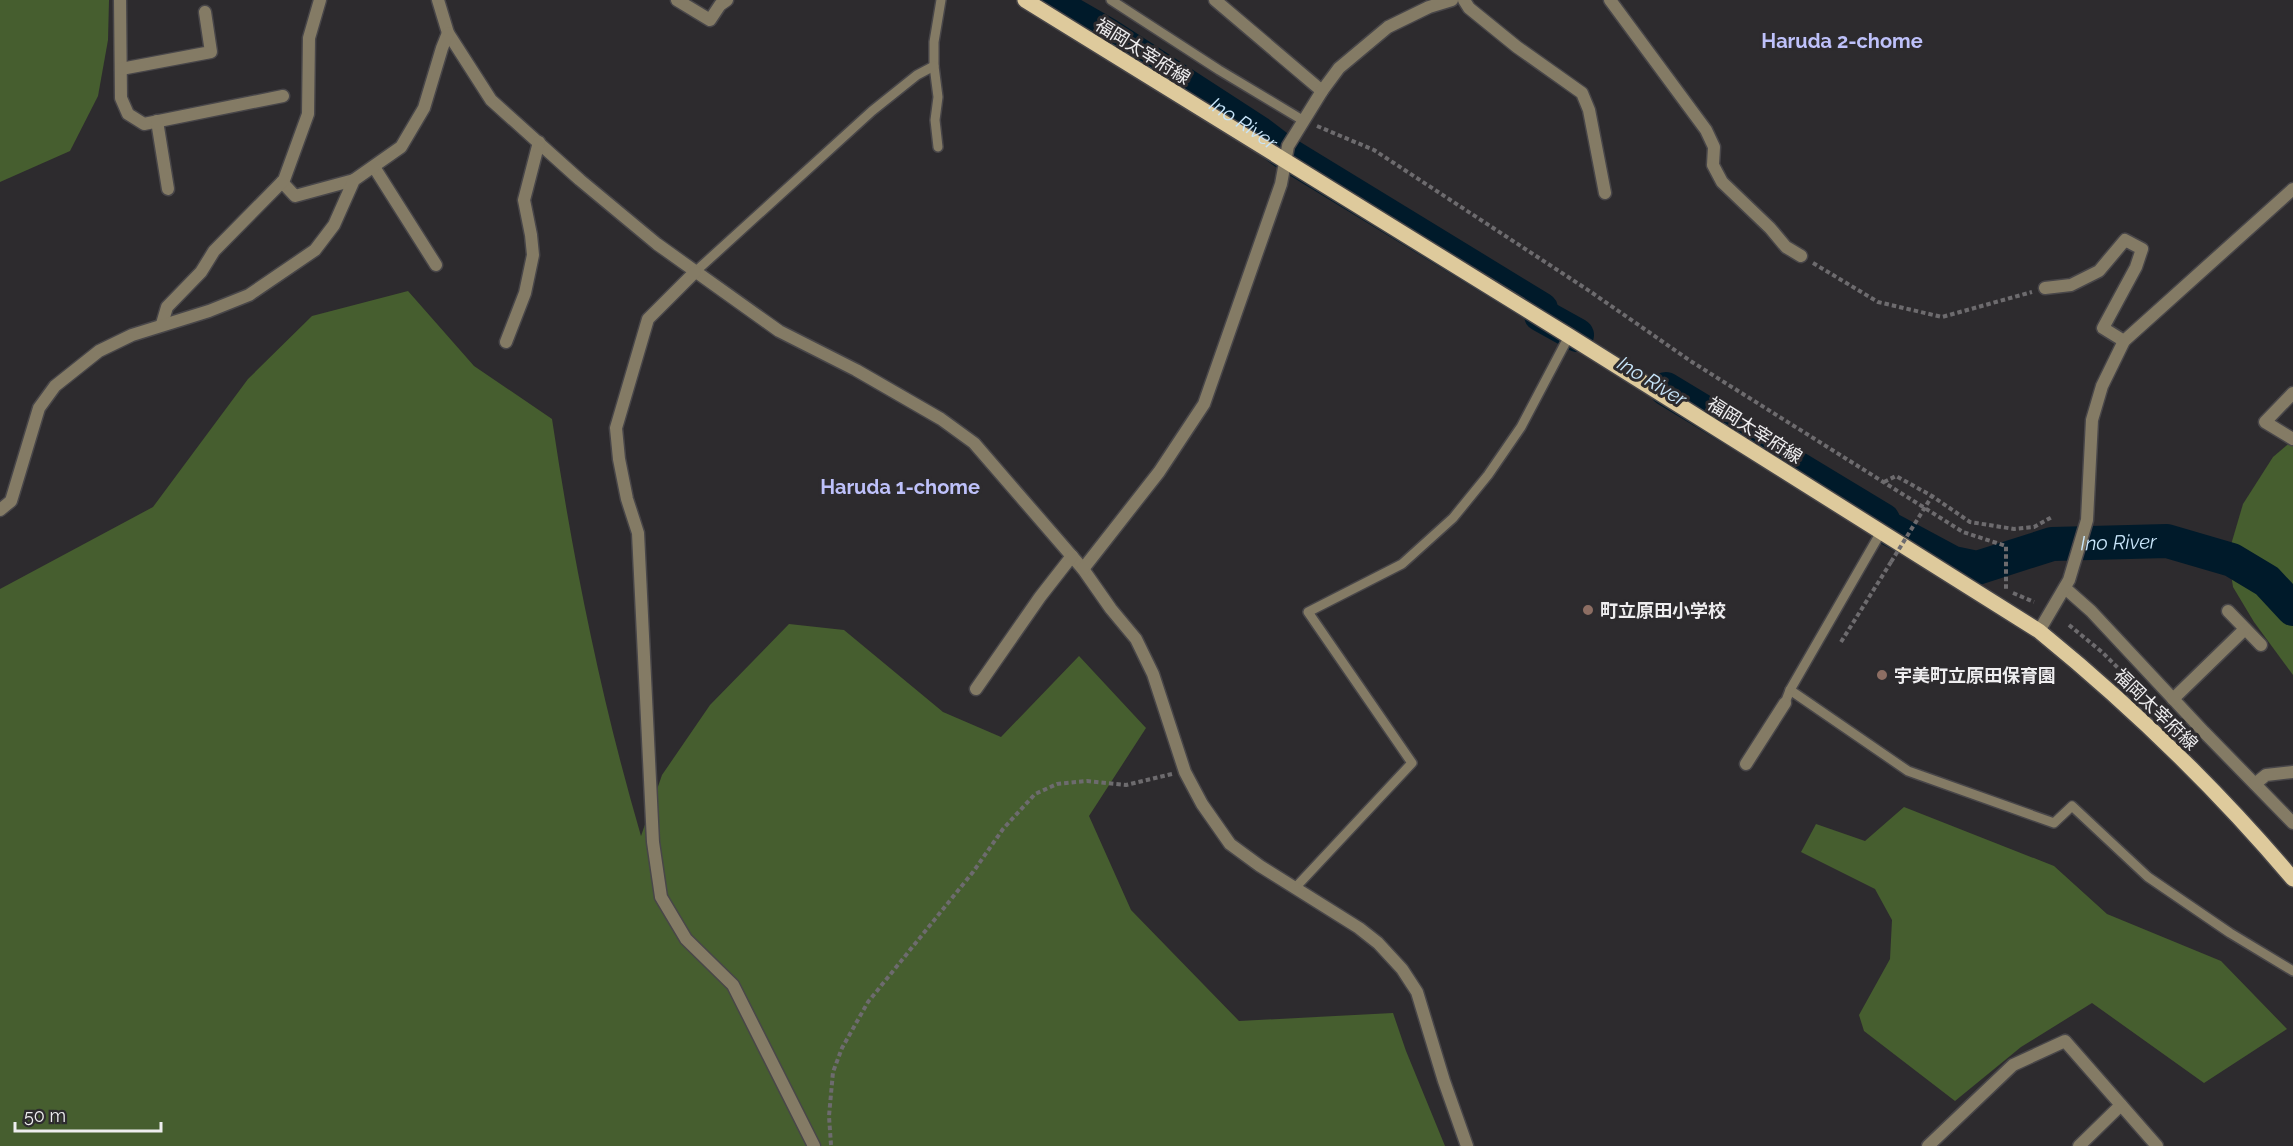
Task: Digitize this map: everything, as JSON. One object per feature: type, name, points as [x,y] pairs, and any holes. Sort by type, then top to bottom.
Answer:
[{"type":"main road","name":"福岡太宰府線","points":[[1025,0],[1569,336],[2039,632],[2084,668],[2146,725],[2247,825],[2293,879]]},
{"type":"street","points":[[120,0],[121,98],[128,114],[144,124],[283,96]]},
{"type":"street","points":[[162,324],[167,307],[201,272],[214,251],[282,182],[308,114],[309,38],[320,0]]},
{"type":"street","points":[[438,0],[448,33],[491,100],[580,180],[657,244],[779,332],[875,381],[941,420],[974,443],[1083,569],[1140,648],[1154,674],[1185,772],[1202,804],[1230,844],[1359,928],[1378,943],[1402,969],[1417,992],[1444,1081],[1467,1146]]},
{"type":"street","points":[[677,0],[710,20],[720,5],[727,0]]},
{"type":"street","points":[[1215,0],[1323,90]]},
{"type":"street","points":[[1083,569],[1160,472],[1204,404],[1281,184],[1288,146],[1323,90],[1340,68],[1388,27],[1429,7],[1452,0]]},
{"type":"street","points":[[1464,0],[1469,8],[1517,47],[1582,93],[1588,110],[1605,193]]},
{"type":"street","points":[[1610,0],[1706,130],[1714,147],[1713,165],[1722,182],[1770,228],[1786,247],[1801,256]]},
{"type":"street","points":[[121,69],[211,52],[205,12]]},
{"type":"street","points":[[282,182],[295,196],[354,180],[401,147],[424,108],[448,33]]},
{"type":"street","points":[[157,122],[168,189]]},
{"type":"street","points":[[506,342],[525,293],[533,255],[524,200],[539,142]]},
{"type":"street","points":[[374,166],[436,265]]},
{"type":"street","points":[[0,510],[10,501],[39,408],[55,386],[99,351],[132,335],[249,295],[315,250],[334,225],[354,180]]},
{"type":"street","points":[[2039,632],[2069,580],[2087,520],[2092,420],[2102,386],[2124,340],[2293,189]]},
{"type":"street","points":[[2045,288],[2071,285],[2099,271],[2125,240],[2142,249],[2136,267],[2103,328],[2124,340]]},
{"type":"street","points":[[695,272],[648,319],[616,428],[627,499],[638,533],[653,842],[661,897],[686,939],[733,985],[814,1146]]},
{"type":"street","points":[[2293,393],[2265,422],[2293,439]]},
{"type":"street","points":[[976,689],[1040,597],[1072,556]]},
{"type":"street","points":[[2065,588],[2091,611],[2293,823]]},
{"type":"street","points":[[2228,611],[2260,645]]},
{"type":"street","points":[[2173,699],[2245,629]]},
{"type":"street","points":[[1746,764],[1785,703]]},
{"type":"street","points":[[2255,784],[2266,775],[2293,772]]},
{"type":"street","points":[[1928,1146],[2013,1065],[2065,1041],[2157,1146]]},
{"type":"street","points":[[2079,1146],[2121,1105]]},
{"type":"lane","points":[[938,147],[935,120],[938,98],[934,42],[941,0]]},
{"type":"lane","points":[[1111,0],[1219,70],[1304,121]]},
{"type":"lane","points":[[695,272],[872,111],[917,75],[934,66]]},
{"type":"lane","points":[[1295,888],[1412,763],[1308,612],[1402,564],[1453,518],[1488,475],[1521,427],[1569,336]]},
{"type":"lane","points":[[1785,703],[1790,690],[1881,532]]},
{"type":"lane","points":[[1790,690],[1908,771],[2054,823],[2072,807],[2148,877],[2230,933],[2293,971]]},
{"type":"path","points":[[1304,121],[1374,150],[1591,292],[1692,362],[1964,532],[2006,546],[2005,589],[2034,602]]},
{"type":"path","points":[[1801,256],[1878,302],[1942,317],[2045,288]]},
{"type":"path","points":[[1884,482],[1896,476],[1971,522],[1988,526],[2014,530],[2034,527],[2052,517]]},
{"type":"path","points":[[1841,642],[1932,496]]},
{"type":"path","points":[[831,1146],[829,1116],[833,1072],[842,1048],[863,1011],[974,872],[1002,830],[1035,794],[1057,784],[1087,781],[1126,785],[1149,778],[1185,772]]},
{"type":"green space","points":[[0,0],[109,0],[108,40],[98,96],[70,151],[0,182]]},
{"type":"green space","points":[[408,291],[474,366],[552,419],[589,629],[613,733],[641,836],[662,775],[710,705],[789,624],[844,630],[943,712],[1001,737],[1079,656],[1146,728],[1089,816],[1131,910],[1239,1021],[1393,1013],[1445,1146],[0,1146],[0,589],[153,507],[248,379],[312,316]]},
{"type":"green space","points":[[2293,440],[2293,675],[2254,622],[2233,587],[2228,555],[2243,504],[2273,457]]},
{"type":"green space","points":[[1904,807],[2054,866],[2107,914],[2221,961],[2287,1029],[2204,1083],[2092,1003],[2021,1047],[1955,1101],[1864,1031],[1859,1015],[1890,959],[1892,920],[1875,889],[1801,852],[1816,824],[1865,841]]},
{"type":"waterway","name":"Ino River","points":[[1047,0],[1108,35],[1259,133],[1284,152],[1541,309],[1541,315],[1577,335]]},
{"type":"waterway","name":"Ino River","points":[[1666,389],[1883,520],[1886,527],[1953,563],[1977,568],[2052,544],[2167,541],[2232,560],[2267,581],[2293,609]]},
{"type":"place","name":"町立原田小学校","points":[[1588,610]]},
{"type":"place","name":"宇美町立原田保育園","points":[[1882,675]]},
{"type":"district","name":"Haruda 2-chome","points":[[1842,41]]},
{"type":"district","name":"Haruda 1-chome","points":[[900,487]]}]
